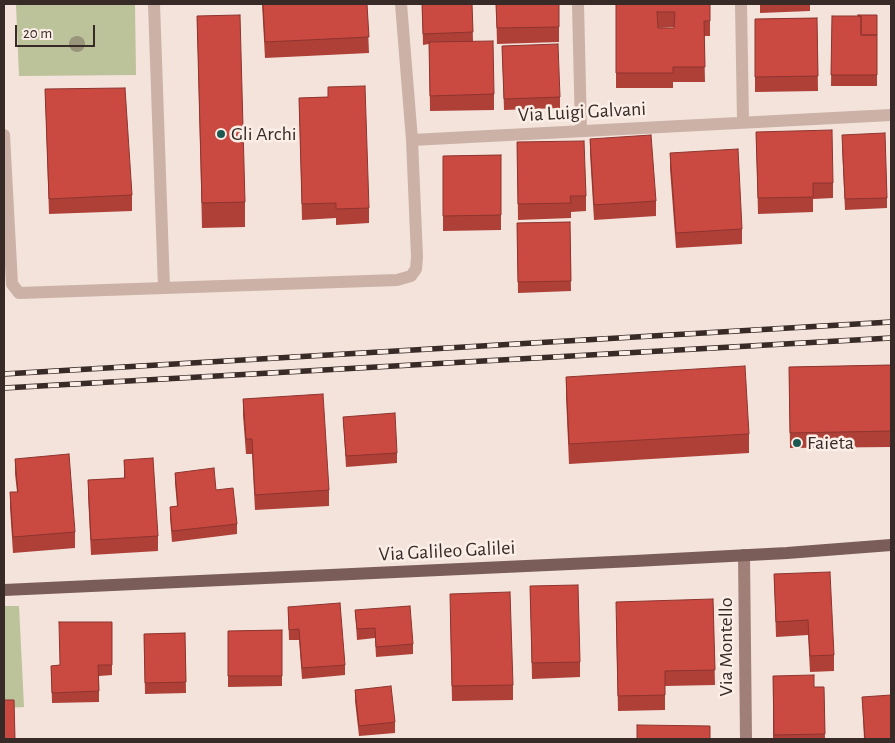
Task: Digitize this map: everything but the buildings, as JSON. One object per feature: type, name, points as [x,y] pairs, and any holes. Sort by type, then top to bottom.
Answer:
[{"type":"main road","name":"Via Galileo Galilei","points":[[4,590],[744,555],[891,545]]},
{"type":"main road","name":"Via Montello","points":[[744,555],[746,739]]},
{"type":"street","points":[[154,4],[164,288]]},
{"type":"street","points":[[4,134],[12,284],[19,293],[397,280],[411,276],[416,269],[417,257],[412,140],[401,4]]},
{"type":"street","points":[[578,4],[581,130]]},
{"type":"street","points":[[740,4],[743,121]]},
{"type":"street","name":"Via Luigi Galvani","points":[[412,140],[743,121],[891,115]]},
{"type":"green space","points":[[16,4],[135,4],[136,75],[19,76]]},
{"type":"green space","points":[[4,606],[19,606],[24,707],[4,708]]},
{"type":"railway","points":[[4,374],[891,322]]},
{"type":"railway","points":[[4,388],[891,338]]},
{"type":"place","name":"Gli Archi","points":[[221,134]]},
{"type":"place","name":"Faieta","points":[[797,443]]}]
